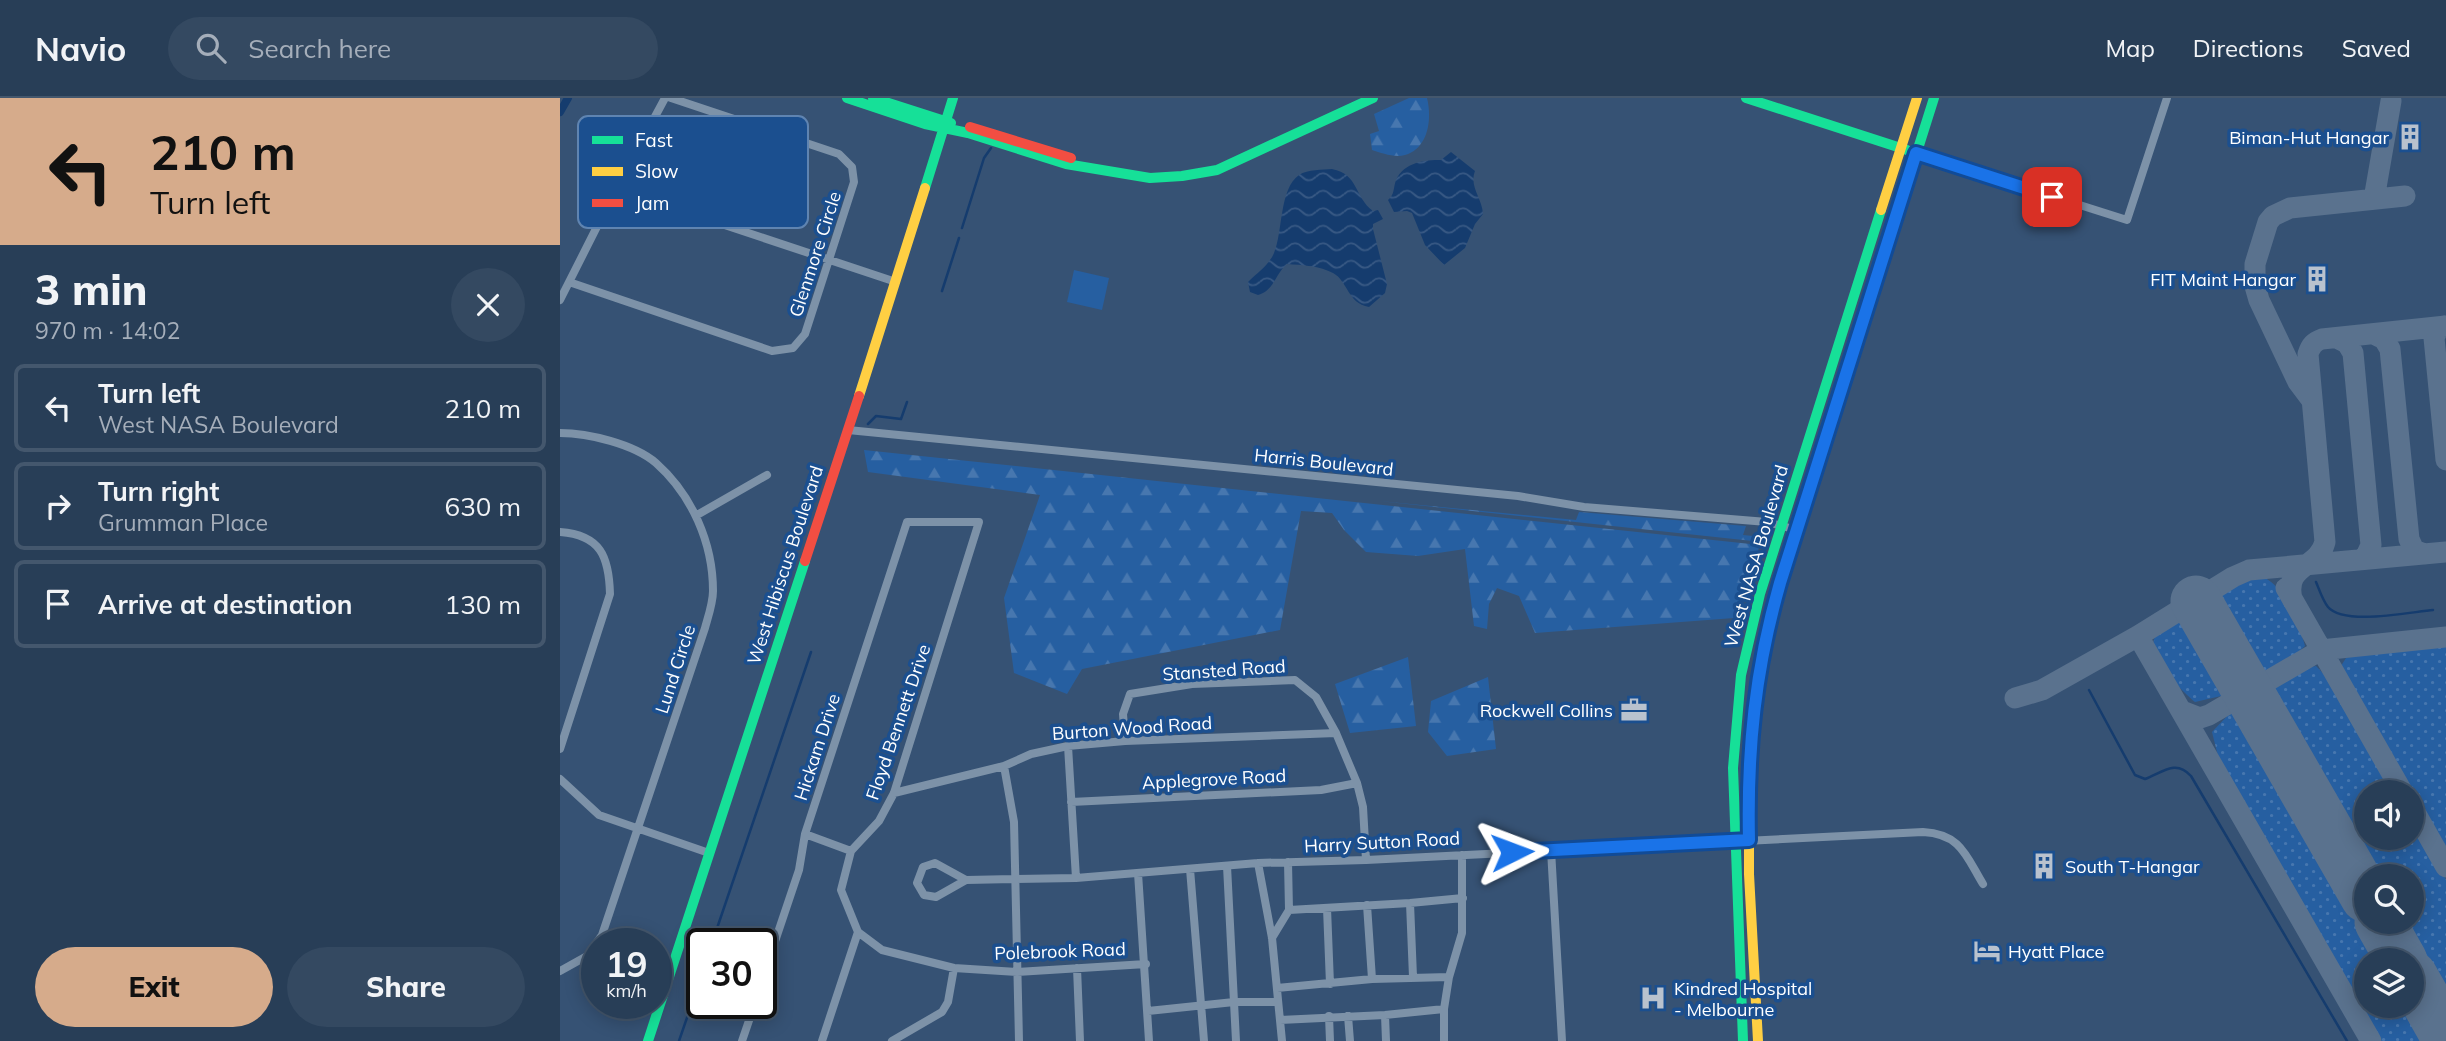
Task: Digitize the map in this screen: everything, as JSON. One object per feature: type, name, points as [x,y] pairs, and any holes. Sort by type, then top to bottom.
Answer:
[{"type":"main road","points":[[847,98],[944,125],[984,131],[1071,158],[1080,165],[1150,178],[1217,170],[1373,98]]},
{"type":"main road","points":[[873,98],[944,125]]},
{"type":"main road","name":"West Hibiscus Boulevard","points":[[648,1041],[896,282],[953,98]]},
{"type":"main road","points":[[1746,98],[1916,153]]},
{"type":"main road","name":"West NASA Boulevard","points":[[1744,1041],[1734,841],[1733,768],[1739,691],[1752,626],[1782,525],[1917,98]]},
{"type":"main road","name":"West NASA Boulevard","points":[[1758,1041],[1749,840],[1749,753],[1755,690],[1770,618],[1934,98]]},
{"type":"main road","points":[[1819,408],[1834,414]]},
{"type":"street","points":[[655,116],[665,98]]},
{"type":"street","name":"Glenmore Circle","points":[[671,98],[725,116]]},
{"type":"street","points":[[1916,153],[2127,220],[2167,98]]},
{"type":"street","name":"Glenmore Circle","points":[[569,282],[772,351],[793,348],[805,334],[855,182],[852,167],[839,154],[808,144]]},
{"type":"street","points":[[560,300],[596,228]]},
{"type":"street","points":[[730,228],[896,282]]},
{"type":"street","name":"Harris Boulevard","points":[[848,430],[1518,496],[1584,507],[1767,522],[1797,530]]},
{"type":"street","name":"Lund Circle","points":[[560,433],[578,433],[618,443],[655,462],[697,515],[709,552],[713,593],[705,628],[603,935],[587,956],[560,971]]},
{"type":"street","points":[[697,515],[767,475]]},
{"type":"street","name":"Hickam Drive","points":[[777,935],[799,870],[805,834],[907,522],[979,523]]},
{"type":"street","name":"Floyd Bennett Drive","points":[[858,932],[841,890],[851,851],[879,821],[894,793],[979,523]]},
{"type":"street","points":[[560,532],[588,538],[603,552],[610,571],[610,594],[560,749]]},
{"type":"street","name":"Stansted Road","points":[[1125,741],[1122,714],[1130,694],[1192,684],[1295,680],[1316,697],[1336,733],[1357,783],[1363,807],[1366,860]]},
{"type":"street","name":"Burton Wood Road","points":[[894,793],[1004,766],[1031,754],[1068,746],[1125,741],[1336,733]]},
{"type":"street","points":[[1068,746],[1076,878]]},
{"type":"street","points":[[1004,766],[1014,822],[1019,1041]]},
{"type":"street","points":[[560,779],[599,815],[709,853]]},
{"type":"street","name":"Applegrove Road","points":[[1071,802],[1321,790],[1357,783]]},
{"type":"street","name":"Harry Sutton Road","points":[[966,880],[936,863],[923,867],[917,884],[924,895],[936,897],[966,880],[1076,878],[1258,863],[1916,832],[1941,834],[1953,840],[1961,847],[1983,884]]},
{"type":"street","points":[[805,834],[851,851]]},
{"type":"street","points":[[1551,850],[1562,1041]]},
{"type":"street","points":[[1444,1041],[1444,1009],[1449,977],[1462,933],[1462,855]]},
{"type":"street","points":[[1272,938],[1289,910],[1288,862]]},
{"type":"street","points":[[1258,863],[1272,938],[1282,1041]]},
{"type":"street","points":[[1227,866],[1236,1041]]},
{"type":"street","points":[[1190,869],[1204,1041]]},
{"type":"street","points":[[1138,873],[1149,1041]]},
{"type":"street","points":[[1289,910],[1463,898]]},
{"type":"street","points":[[1410,903],[1413,977]]},
{"type":"street","points":[[1367,905],[1372,979]]},
{"type":"street","points":[[1328,908],[1330,984]]},
{"type":"street","points":[[822,1041],[858,932]]},
{"type":"street","name":"Polebrook Road","points":[[858,932],[882,950],[954,968],[1017,972],[1146,964]]},
{"type":"street","points":[[892,1041],[942,1012],[948,1002],[954,968]]},
{"type":"street","points":[[1077,968],[1080,1041]]},
{"type":"street","points":[[1277,988],[1372,979],[1449,977]]},
{"type":"street","points":[[1148,1011],[1234,1002],[1278,1002]]},
{"type":"street","points":[[1280,1020],[1444,1009]]},
{"type":"street","points":[[1385,1015],[1386,1041]]},
{"type":"street","points":[[1329,1016],[1330,1041]]},
{"type":"street","points":[[1348,1016],[1350,1041]]},
{"type":"street","points":[[742,1041],[750,1019]]},
{"type":"green space","points":[[1409,98],[1427,98],[1429,123],[1424,139],[1413,151],[1401,156],[1372,150],[1370,134],[1379,131],[1374,114]]},
{"type":"green space","points":[[1074,270],[1109,278],[1102,310],[1067,302]]},
{"type":"green space","points":[[864,450],[1760,545],[1734,618],[1535,633],[1519,596],[1497,588],[1489,604],[1487,629],[1474,626],[1465,549],[1418,556],[1366,552],[1344,530],[1332,513],[1301,511],[1280,630],[1082,669],[1067,694],[1014,673],[1004,598],[1040,495],[868,472]]},
{"type":"green space","points":[[1379,501],[1576,520],[1579,512],[1746,526],[1743,535],[1763,537],[1762,542]]},
{"type":"green space","points":[[2260,576],[2276,586],[2283,595],[2305,646],[2282,665],[2254,676],[2219,615],[2216,603],[2228,588]]},
{"type":"green space","points":[[2183,620],[2196,627],[2231,688],[2221,696],[2195,702],[2170,677],[2156,656],[2155,636],[2163,628]]},
{"type":"green space","points":[[2446,645],[2446,862],[2424,823],[2424,780],[2398,780],[2352,699],[2341,666],[2346,658],[2359,654]]},
{"type":"green space","points":[[1408,657],[1416,726],[1350,733],[1335,684]]},
{"type":"green space","points":[[2316,666],[2328,679],[2349,709],[2389,780],[2354,780],[2354,850],[2424,850],[2424,841],[2446,880],[2446,1010],[2424,971],[2424,948],[2411,948],[2403,934],[2424,934],[2424,864],[2362,864],[2264,694],[2301,670]]},
{"type":"green space","points":[[1488,677],[1496,749],[1447,756],[1428,732],[1431,701]]},
{"type":"green space","points":[[2242,707],[2354,902],[2354,934],[2372,934],[2381,948],[2354,948],[2354,1001],[2219,760],[2212,732],[2231,712]]},
{"type":"green space","points":[[2364,1018],[2421,1018],[2434,1041],[2377,1041]]},
{"type":"water","points":[[1451,152],[1475,171],[1474,182],[1483,214],[1475,224],[1465,248],[1444,265],[1425,245],[1412,213],[1394,212],[1388,200],[1404,169],[1422,162],[1441,160]]},
{"type":"water","points":[[1332,169],[1347,176],[1367,205],[1373,211],[1378,210],[1383,219],[1373,224],[1373,229],[1387,284],[1385,293],[1369,307],[1362,305],[1333,273],[1317,267],[1287,264],[1268,290],[1258,295],[1250,292],[1248,282],[1274,253],[1285,200],[1293,182],[1299,175],[1307,172]]},
{"type":"waterway","points":[[560,112],[568,98]]},
{"type":"waterway","points":[[962,228],[984,158],[991,148]]},
{"type":"waterway","points":[[942,291],[959,238]]},
{"type":"waterway","points":[[868,424],[876,416],[901,419],[907,402]]},
{"type":"waterway","points":[[2316,582],[2328,607],[2336,613],[2348,616],[2378,616],[2433,610]]},
{"type":"waterway","points":[[717,928],[811,652]]},
{"type":"waterway","points":[[2089,690],[2135,775],[2145,779],[2169,768],[2180,768],[2191,776],[2347,1041]]},
{"type":"waterway","points":[[679,1041],[687,1019]]},
{"type":"taxiway","points":[[2374,199],[2391,101]]},
{"type":"taxiway","points":[[2310,398],[2298,382],[2255,286],[2255,264],[2268,222],[2273,216],[2290,208],[2405,196]]},
{"type":"taxiway","points":[[2444,326],[2438,329],[2434,338],[2446,460]]},
{"type":"taxiway","points":[[2292,599],[2293,579],[2316,557],[2325,542],[2308,354],[2310,348],[2322,339],[2446,326]]},
{"type":"taxiway","points":[[2374,334],[2384,339],[2390,349],[2409,539],[2414,550],[2425,554]]},
{"type":"taxiway","points":[[2337,338],[2347,343],[2353,353],[2371,545],[2366,556],[2360,560]]},
{"type":"taxiway","points":[[2015,698],[2042,690],[2249,570],[2446,552]]},
{"type":"taxiway","points":[[2286,588],[2396,780]]},
{"type":"taxiway","points":[[2138,636],[2371,1041]]},
{"type":"taxiway","points":[[2182,711],[2200,718],[2209,715],[2321,650],[2446,637]]},
{"type":"taxiway","points":[[2424,828],[2446,867]]},
{"type":"runway","points":[[2196,601],[2354,876]]},
{"type":"runway","points":[[2387,934],[2395,948]]},
{"type":"runway","points":[[2424,997],[2446,1036]]},
{"type":"traffic: fast","points":[[847,98],[925,124],[968,133],[1066,164],[1150,178],[1217,170],[1373,98]]},
{"type":"traffic: fast","points":[[873,98],[951,123]]},
{"type":"traffic: fast","points":[[925,188],[953,98]]},
{"type":"traffic: fast","points":[[1746,98],[1907,150]]},
{"type":"traffic: fast","points":[[1749,766],[1755,692],[1776,598],[1934,98]]},
{"type":"traffic: fast","points":[[1743,1041],[1733,768],[1741,675],[1760,594],[1881,210]]},
{"type":"traffic: fast","points":[[648,1041],[805,561]]},
{"type":"traffic: slow","points":[[1881,210],[1917,98]]},
{"type":"traffic: slow","points":[[859,396],[925,188]]},
{"type":"traffic: slow","points":[[1749,766],[1749,874],[1758,1041]]},
{"type":"traffic: jam","points":[[970,127],[1071,158]]},
{"type":"traffic: jam","points":[[805,561],[859,396]]},
{"type":"place","name":"Biman-Hut Hangar","points":[[2410,137]]},
{"type":"place","name":"FIT Maint Hangar","points":[[2317,279]]},
{"type":"place","name":"Rockwell Collins","points":[[1634,710]]},
{"type":"place","name":"South T-Hangar","points":[[2044,866]]},
{"type":"place","name":"Hyatt Place","points":[[1987,951]]},
{"type":"place","name":"Kindred Hospital - Melbourne","points":[[1653,998]]},
{"type":"route","points":[[1512,852],[1749,840],[1749,753],[1755,690],[1764,640],[1916,153],[2052,197]]}]
